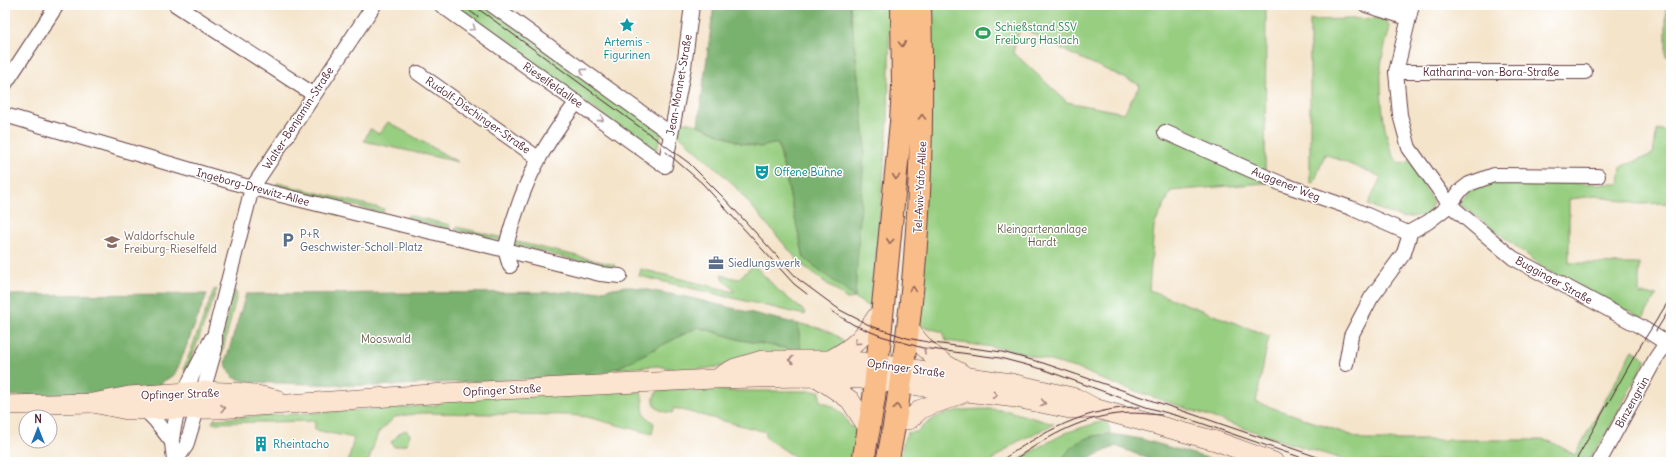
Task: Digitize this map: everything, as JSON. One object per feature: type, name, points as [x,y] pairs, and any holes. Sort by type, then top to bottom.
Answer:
[{"type":"main road","points":[[863,462],[870,431],[877,373],[901,122],[903,87],[902,5]]},
{"type":"main road","name":"Tel-Aviv-Yafo-Allee","points":[[889,453],[909,328],[917,245],[922,163],[920,5]]},
{"type":"main road","points":[[830,360],[858,343],[868,331],[877,316],[885,287]]},
{"type":"main road","points":[[889,453],[910,420],[921,409],[967,384],[948,366],[926,351],[909,328]]},
{"type":"main road","name":"Opfinger Straße","points":[[713,379],[735,368],[762,360],[830,360],[877,373],[967,384],[1045,390],[1076,398],[1097,409],[1216,441],[1274,462]]},
{"type":"main road","name":"Opfinger Straße","points":[[93,403],[150,415],[188,410],[291,403],[713,379],[775,376],[816,377],[877,373]]},
{"type":"main road","points":[[816,377],[850,400],[870,431]]},
{"type":"main road","name":"Opfinger Straße","points":[[5,405],[93,403],[129,396],[194,391],[247,393],[291,403]]},
{"type":"street","points":[[5,84],[57,5]]},
{"type":"street","points":[[176,5],[313,94]]},
{"type":"street","name":"Walter-Benjamin-Straße","points":[[188,410],[194,391],[191,376],[215,332],[252,188],[313,94],[374,5]]},
{"type":"street","name":"Rieselfeldallee","points":[[441,5],[665,166]]},
{"type":"street","points":[[492,5],[672,134]]},
{"type":"street","name":"Jean-Monnet-Straße","points":[[665,166],[684,67],[692,5]]},
{"type":"street","name":"Bugginger Straße","points":[[1366,5],[1410,12],[1396,72],[1400,115],[1409,148],[1450,205],[1513,258],[1669,342]]},
{"type":"street","name":"Katharina-von-Bora-Straße","points":[[1396,72],[1586,72]]},
{"type":"street","name":"Rudolf-Dischinger-Straße","points":[[418,73],[538,158]]},
{"type":"street","name":"Rudolf-Dischinger-Straße","points":[[504,250],[514,212],[538,158],[556,129],[577,102]]},
{"type":"street","name":"Ingeborg-Drewitz-Allee","points":[[5,114],[252,188],[600,274],[620,276]]},
{"type":"street","name":"Auggener Weg","points":[[1165,132],[1282,184],[1350,208],[1408,233]]},
{"type":"street","points":[[1346,364],[1351,336],[1371,298],[1404,253],[1409,237],[1408,233],[1428,222],[1450,205],[1460,191],[1469,184],[1494,175],[1598,176]]},
{"type":"street","points":[[504,250],[510,266]]},
{"type":"street","name":"Binzengrün","points":[[1599,462],[1669,342]]},
{"type":"street","points":[[172,442],[188,410]]},
{"type":"street","points":[[175,462],[186,446],[188,410]]},
{"type":"street","points":[[150,415],[172,442],[175,462]]},
{"type":"green space","points":[[450,5],[486,5],[662,131],[656,153]]},
{"type":"green space","points":[[714,5],[850,5],[865,140],[855,298],[804,258],[778,143],[760,147],[741,143],[698,125]]},
{"type":"green space","points":[[850,5],[890,5],[888,121],[872,309],[855,298],[847,299],[800,263],[732,183],[678,134],[680,121],[698,125],[741,143],[760,147],[778,143],[804,258],[865,140]]},
{"type":"green space","name":"Kleingartenanlage Hardt","points":[[926,5],[1263,5],[1266,9],[1265,183],[1171,191],[1154,226],[1149,290],[1269,336],[1256,402],[1365,440],[1542,440],[1552,442],[1575,455],[1633,350],[1646,359],[1603,440],[1586,462],[1352,462],[1279,440],[1103,380],[1082,370],[1008,349],[946,341],[943,332],[918,325]],"holes":[[[1021,27],[1069,53],[1140,85],[1124,113],[1067,102],[1013,52]]]},
{"type":"green space","points":[[1666,5],[1671,5],[1671,56],[1666,56]]},
{"type":"green space","points":[[1384,18],[1390,27],[1383,52],[1381,67],[1382,104],[1386,133],[1394,157],[1400,164],[1411,161],[1433,203],[1427,215],[1403,218],[1368,205],[1381,177],[1325,154],[1314,183],[1310,182],[1310,20]]},
{"type":"green space","points":[[388,122],[458,162],[364,141],[370,129],[379,134]]},
{"type":"green space","points":[[1657,129],[1671,132],[1671,203],[1638,204],[1596,196],[1569,199],[1569,263],[1639,264],[1639,294],[1657,295],[1643,318],[1551,273],[1459,203],[1467,191],[1485,182],[1619,184],[1621,167],[1653,154]]},
{"type":"green space","points":[[277,183],[384,209],[383,213],[276,186]]},
{"type":"green space","points":[[408,215],[450,225],[449,229],[407,219]]},
{"type":"green space","points":[[457,227],[503,238],[502,241],[455,230]]},
{"type":"green space","points":[[513,241],[615,265],[611,269],[515,245],[512,244]]},
{"type":"green space","points":[[754,265],[778,290],[805,312],[805,315],[639,276],[641,269],[734,292],[721,275],[738,279]]},
{"type":"green space","name":"Mooswald","points":[[626,286],[686,297],[798,324],[801,351],[741,340],[698,327],[615,369],[596,376],[375,386],[247,382],[233,377],[225,363],[246,294],[590,292]]},
{"type":"green space","points":[[217,289],[186,373],[184,368],[214,290]]},
{"type":"green space","points":[[234,290],[237,294],[219,365],[216,370],[216,357]]},
{"type":"green space","points":[[207,294],[174,375],[162,382],[160,388],[102,394],[5,396],[5,295]]},
{"type":"green space","points":[[798,324],[825,330],[837,336],[849,345],[837,352],[685,371],[658,366],[615,369],[698,327],[741,340],[800,351]]},
{"type":"green space","points":[[703,388],[728,391],[820,391],[820,401],[838,410],[845,417],[850,427],[860,424],[857,462],[797,462],[792,455],[765,437],[766,432],[674,408],[672,413],[665,412],[659,410],[654,402],[654,397],[660,390]]},
{"type":"green space","points":[[640,391],[643,400],[644,412],[654,423],[652,434],[587,417],[570,415],[420,413],[395,417],[378,433],[368,462],[348,462],[354,438],[315,430],[315,421],[212,423],[214,419],[437,405],[444,396]]},
{"type":"green space","points":[[990,409],[1008,411],[1054,424],[1015,443],[990,462],[899,462],[907,433],[917,432],[933,419],[950,412]]},
{"type":"green space","points":[[1106,420],[1111,434],[1092,436],[1064,456],[1061,462],[1017,462],[1037,448],[1068,432]]},
{"type":"green space","points":[[406,430],[410,434],[407,444],[394,447],[391,442],[401,432]]},
{"type":"green space","points":[[1111,434],[1141,439],[1221,462],[1156,462],[1116,446],[1081,462],[1061,462],[1070,449],[1082,440],[1095,436]]},
{"type":"tram line","points":[[462,5],[478,17]]},
{"type":"tram line","points":[[473,5],[689,163],[723,197],[798,279],[840,310],[871,326],[907,338],[1002,352],[1043,363],[1332,462]]},
{"type":"tram line","points":[[666,152],[702,183],[794,284],[807,294]]},
{"type":"tram line","points":[[1575,462],[1639,348],[1671,297]]},
{"type":"tram line","points":[[1656,331],[1671,307]]},
{"type":"tram line","points":[[831,311],[854,325],[881,336],[923,348],[1000,358],[1042,369],[1146,407],[1189,419],[1314,462]]},
{"type":"tram line","points":[[999,462],[1049,431],[1083,416],[1120,408],[1140,407]]},
{"type":"tram line","points":[[1011,462],[1035,446],[1062,431],[1090,420],[1124,413],[1162,415]]},
{"type":"place","name":"Artemis - Figurinen","points":[[627,25]]},
{"type":"place","name":"Schießstand SSV Freiburg Haslach","points":[[983,33]]},
{"type":"place","name":"Offene Bühne","points":[[762,172]]},
{"type":"place","name":"P+R Geschwister-Scholl-Platz","points":[[288,240]]},
{"type":"place","name":"Waldorfschule Freiburg-Rieselfeld","points":[[112,242]]},
{"type":"place","name":"Siedlungswerk","points":[[716,263]]},
{"type":"place","name":"Rheintacho","points":[[261,444]]}]
